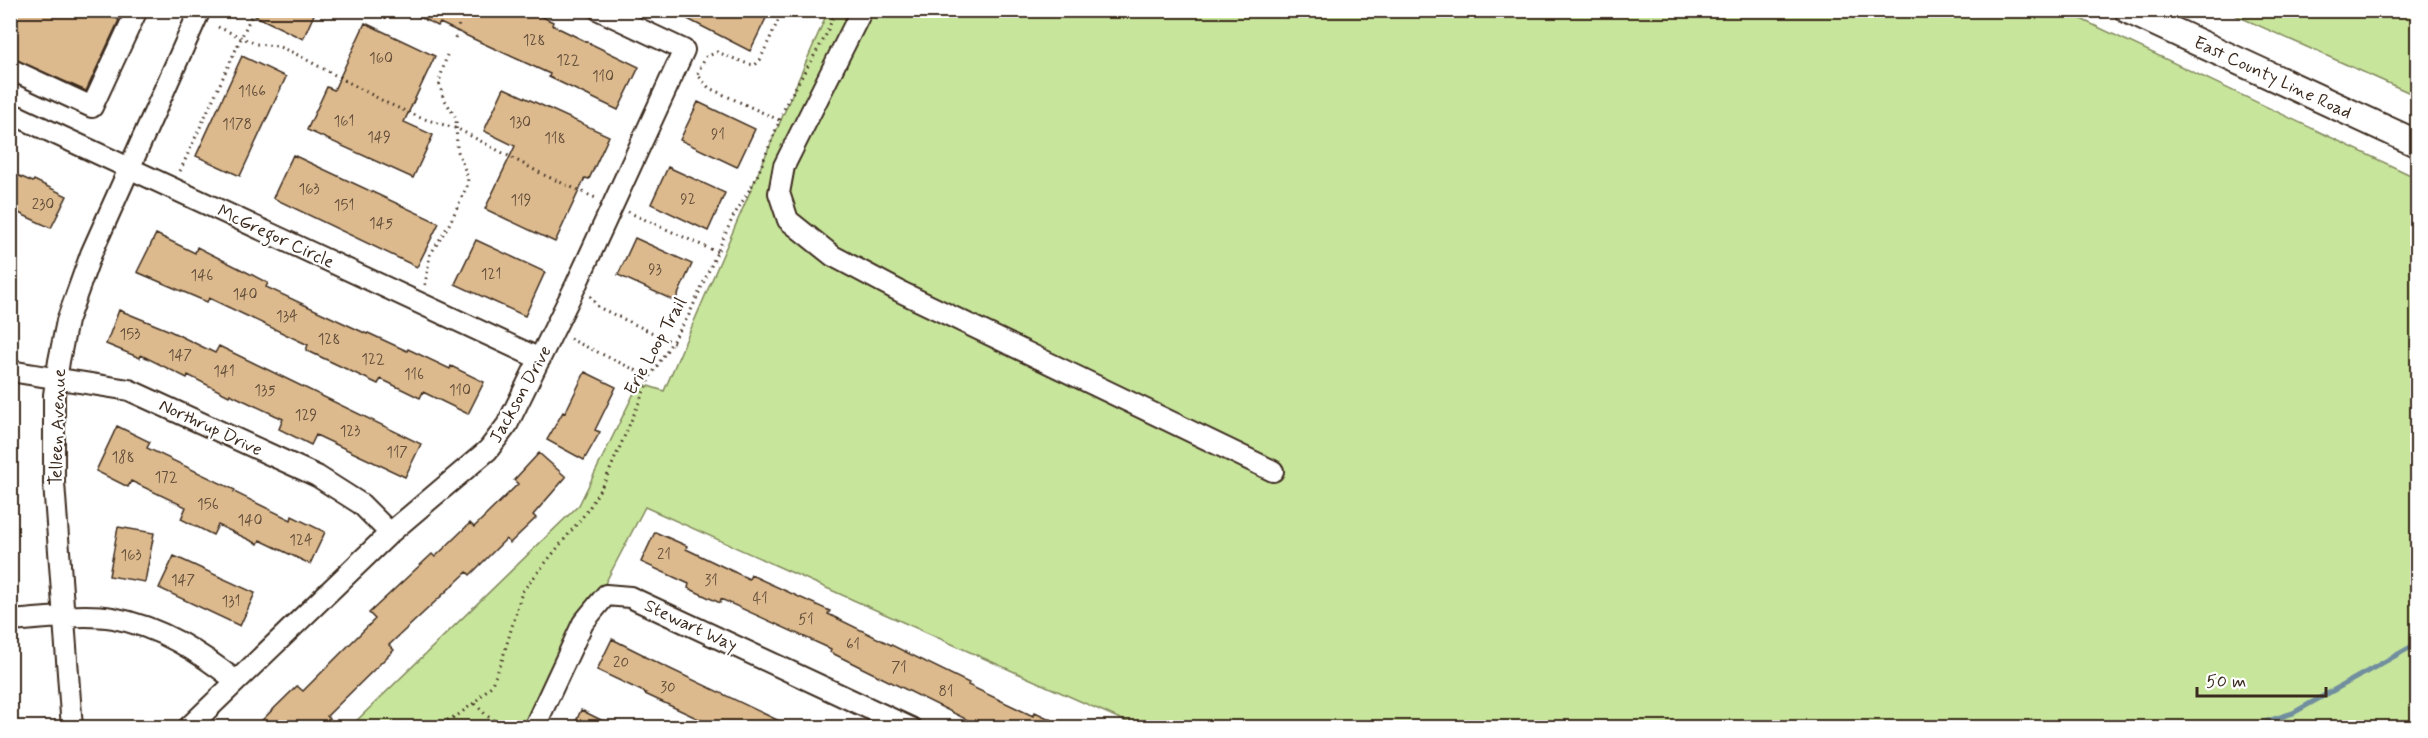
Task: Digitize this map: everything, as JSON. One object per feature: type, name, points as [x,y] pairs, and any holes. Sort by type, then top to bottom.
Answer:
[{"type":"main road","name":"East County Line Road","points":[[2128,10],[2418,144]]},
{"type":"street","points":[[10,69],[92,107],[137,10]]},
{"type":"street","name":"Telleen Avenue","points":[[72,728],[54,483],[56,378],[67,321],[76,292],[200,10]]},
{"type":"street","name":"Jackson Drive","points":[[188,728],[390,533],[489,450],[507,425],[684,50],[599,10]]},
{"type":"street","points":[[862,10],[784,166],[779,193],[788,220],[833,256],[901,292],[1273,471]]},
{"type":"street","name":"McGregor Circle","points":[[10,116],[17,117],[129,168],[540,359]]},
{"type":"street","name":"Northrup Drive","points":[[10,371],[129,390],[317,476],[361,504],[390,533]]},
{"type":"street","name":"Stewart Way","points":[[534,728],[583,622],[606,595],[630,597],[911,728]]},
{"type":"street","points":[[10,621],[111,618],[147,627],[175,639],[207,658],[236,681]]},
{"type":"path","points":[[180,171],[254,10]]},
{"type":"path","points":[[454,38],[461,10]]},
{"type":"path","points":[[779,120],[709,87],[697,74],[706,57],[717,52],[755,65],[760,60],[783,10]]},
{"type":"path","name":"Erie Loop Trail","points":[[431,728],[458,715],[491,686],[501,664],[522,592],[588,510],[606,479],[650,376],[674,343],[688,317],[733,217],[756,178],[787,102],[825,37],[836,10]]},
{"type":"path","points":[[218,27],[256,44],[277,46],[387,103],[421,118],[458,129],[544,175],[600,199]]},
{"type":"path","points":[[425,285],[430,255],[450,223],[468,186],[468,178],[457,149],[456,118],[443,97],[439,82],[447,56]]},
{"type":"path","points":[[625,211],[717,252]]},
{"type":"path","points":[[590,296],[598,307],[674,343]]},
{"type":"path","points":[[570,339],[650,376]]},
{"type":"path","points":[[474,703],[487,716],[507,728]]},
{"type":"green space","points":[[828,11],[2064,11],[2417,178],[2417,727],[1138,727],[645,507],[530,727],[349,728],[579,505],[639,383],[664,391]]},
{"type":"green space","points":[[2226,11],[2417,11],[2417,96]]},
{"type":"building","points":[[10,10],[100,10],[119,20],[86,91],[10,57]]},
{"type":"building","points":[[243,10],[316,10],[303,39]]},
{"type":"building","points":[[405,10],[528,10],[553,22],[552,25],[639,67],[618,110],[549,77],[550,74],[440,23],[438,26]]},
{"type":"building","points":[[670,10],[770,10],[750,51]]},
{"type":"building","points":[[365,23],[435,56],[404,122],[433,135],[413,178],[307,130],[327,87],[334,90]]},
{"type":"building","points":[[242,56],[286,77],[240,176],[196,156]]},
{"type":"building","points":[[504,88],[609,136],[589,179],[585,178],[555,242],[485,209],[515,146],[484,131]]},
{"type":"building","points":[[698,102],[755,129],[737,167],[680,140]]},
{"type":"building","points":[[293,155],[439,223],[417,267],[273,198]]},
{"type":"building","points":[[668,167],[725,193],[708,231],[651,204]]},
{"type":"building","points":[[10,172],[33,182],[34,180],[67,196],[51,228],[10,209]]},
{"type":"building","points":[[156,234],[195,253],[197,247],[268,283],[266,287],[367,334],[407,351],[408,349],[450,369],[451,366],[484,382],[468,414],[423,392],[420,398],[381,379],[378,384],[306,350],[308,345],[209,298],[207,302],[137,272]]},
{"type":"building","points":[[635,238],[692,264],[675,301],[618,275]]},
{"type":"building","points":[[476,240],[545,272],[525,316],[455,284]]},
{"type":"building","points":[[119,310],[215,353],[219,346],[421,444],[405,477],[316,435],[311,445],[279,429],[283,419],[230,394],[229,396],[188,375],[187,378],[141,355],[140,358],[106,344]]},
{"type":"building","points":[[585,372],[616,387],[595,430],[600,432],[584,460],[547,440],[563,412],[565,413]]},
{"type":"building","points":[[117,426],[150,442],[147,448],[291,520],[292,516],[325,532],[310,564],[260,540],[258,544],[218,525],[213,535],[181,519],[186,507],[131,481],[128,487],[96,471]]},
{"type":"building","points":[[539,453],[566,477],[533,515],[536,518],[510,543],[506,539],[470,575],[467,572],[389,645],[394,650],[327,716],[331,720],[323,728],[254,728],[297,686],[303,691],[375,619],[369,613],[432,554],[435,557],[470,523],[474,527],[518,484],[514,480]]},
{"type":"building","points":[[118,527],[154,533],[145,582],[109,576]]},
{"type":"building","points":[[655,532],[749,579],[751,575],[830,611],[828,614],[1033,716],[1035,712],[1069,728],[972,728],[974,723],[830,652],[831,649],[721,599],[720,603],[688,588],[689,584],[641,562]]},
{"type":"building","points":[[174,556],[255,593],[240,626],[159,588]]},
{"type":"building","points":[[612,639],[794,728],[718,728],[645,694],[597,670]]},
{"type":"building","points":[[581,710],[617,728],[573,728]]},
{"type":"waterway","points":[[2246,728],[2293,713],[2418,643]]}]
